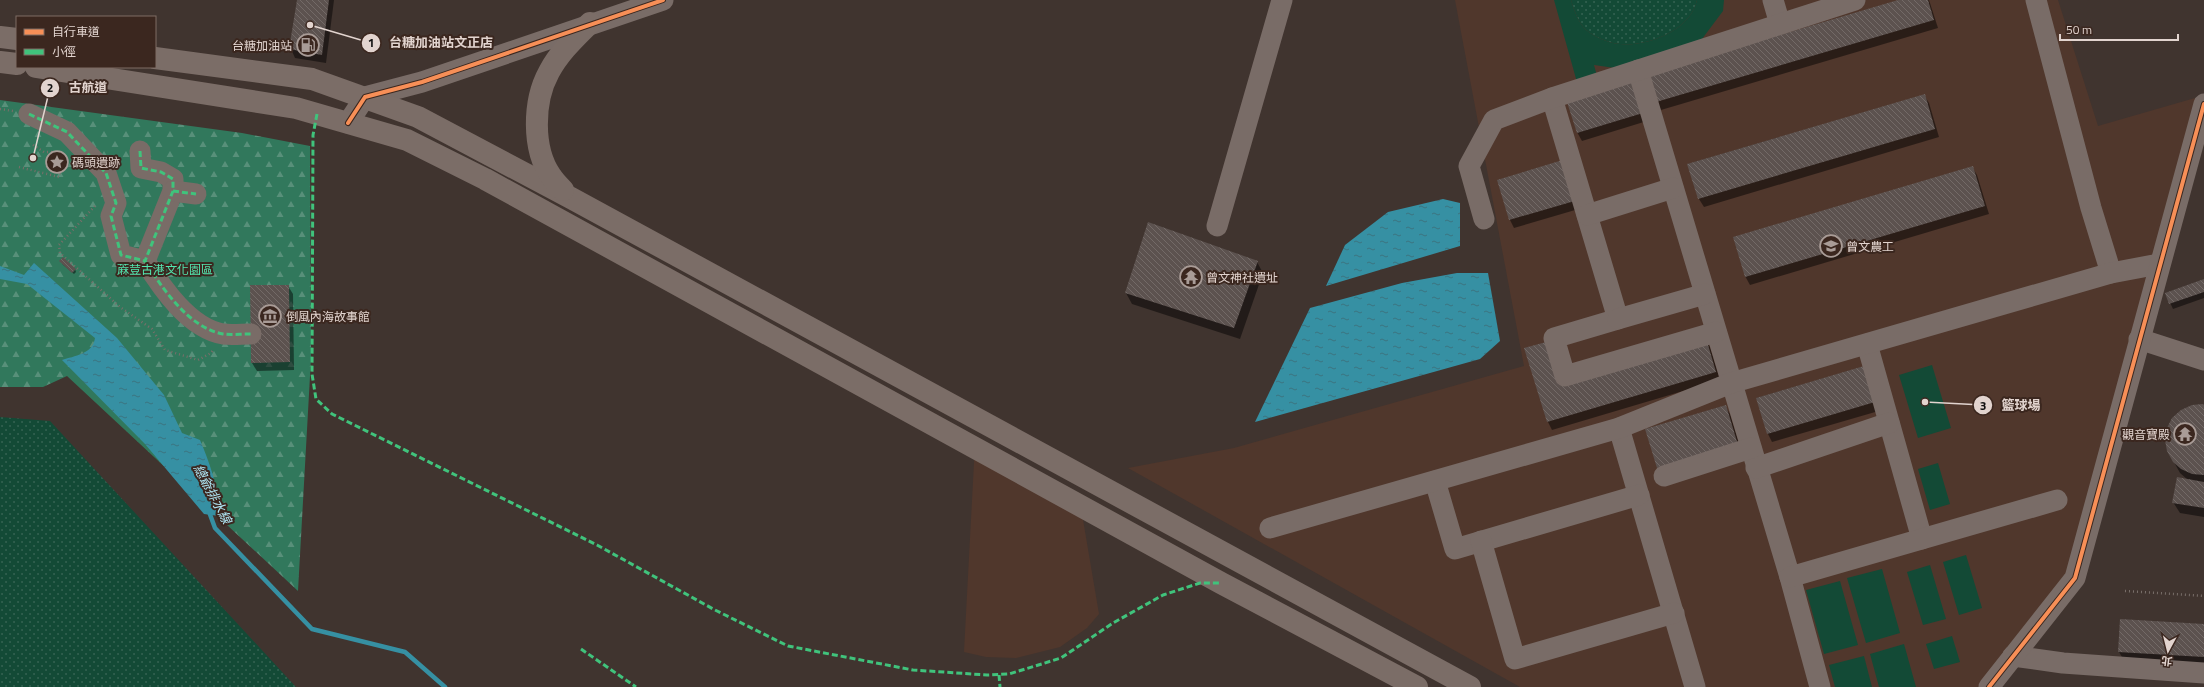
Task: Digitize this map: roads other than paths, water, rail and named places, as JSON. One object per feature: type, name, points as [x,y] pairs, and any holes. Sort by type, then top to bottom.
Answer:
[{"type":"main road","points":[[571,198],[551,177],[544,163],[538,136],[539,103],[548,73],[564,49],[590,23]]},
{"type":"main road","points":[[0,37],[16,39]]},
{"type":"main road","points":[[156,58],[312,78],[418,117],[571,198],[1470,687]]},
{"type":"main road","points":[[0,62],[16,64]]},
{"type":"main road","points":[[42,68],[289,106],[407,140],[485,179],[1221,583],[1417,687]]},
{"type":"street","points":[[348,123],[365,97],[422,82],[590,23],[663,0]]},
{"type":"street","points":[[1217,226],[1282,0]]},
{"type":"street","points":[[1773,0],[1780,24]]},
{"type":"street","points":[[1484,219],[1469,166],[1494,120],[1552,98],[1780,24],[1814,6],[1855,0]]},
{"type":"street","points":[[2036,0],[2091,208],[2111,273]]},
{"type":"street","points":[[1638,70],[1790,577],[1820,687]]},
{"type":"street","points":[[1552,98],[1618,319]]},
{"type":"street","points":[[1989,687],[2075,578],[2138,339],[2204,104]]},
{"type":"street","points":[[29,114],[67,132],[106,173],[116,203],[111,216],[121,255],[145,261],[173,301],[199,324],[222,334],[251,334]]},
{"type":"street","points":[[140,151],[141,168],[169,176],[173,179],[173,191],[145,261]]},
{"type":"street","points":[[1587,215],[1673,188]]},
{"type":"street","points":[[173,191],[196,194]]},
{"type":"street","points":[[1270,528],[1619,428],[1731,384],[2111,273],[2159,264]]},
{"type":"street","points":[[1705,294],[1554,338],[1565,376],[1716,332]]},
{"type":"street","points":[[2138,339],[2204,360]]},
{"type":"street","points":[[1867,344],[1922,539]]},
{"type":"street","points":[[1664,476],[1754,458],[1889,423]]},
{"type":"street","points":[[1619,428],[1696,687]]},
{"type":"street","points":[[1435,481],[1455,548],[1639,495]]},
{"type":"street","points":[[1790,577],[2057,500]]},
{"type":"street","points":[[1481,541],[1515,659],[1674,613]]},
{"type":"street","points":[[2013,656],[2063,663],[2204,673]]},
{"type":"water","points":[[1443,199],[1460,203],[1460,246],[1326,286],[1345,245],[1388,212]]},
{"type":"water","points":[[34,263],[117,338],[164,395],[182,433],[200,440],[216,486],[219,516],[204,514],[145,444],[62,360],[77,356],[87,351],[91,348],[95,338],[27,284],[0,279],[0,266],[24,275]]},
{"type":"water","points":[[1457,273],[1488,273],[1500,341],[1480,359],[1255,422],[1310,308],[1402,283]]},
{"type":"waterway","name":"總爺排水線","points":[[208,509],[215,528],[312,629],[405,652],[445,687]]},
{"type":"place","name":"台糖加油站文正店","points":[[310,25]]},
{"type":"place","name":"台糖加油站","points":[[308,45]]},
{"type":"place","name":"古航道","points":[[33,158]]},
{"type":"place","name":"碼頭遺跡","points":[[57,162]]},
{"type":"place","name":"曾文農工","points":[[1831,246]]},
{"type":"place","name":"曾文神社遺址","points":[[1191,277]]},
{"type":"place","name":"倒風內海故事館","points":[[270,316]]},
{"type":"place","name":"籃球場","points":[[1925,402]]},
{"type":"place","name":"觀音寶殿","points":[[2185,434]]},
{"type":"park label","name":"蔴荳古港文化園區","points":[[165,269]]}]
